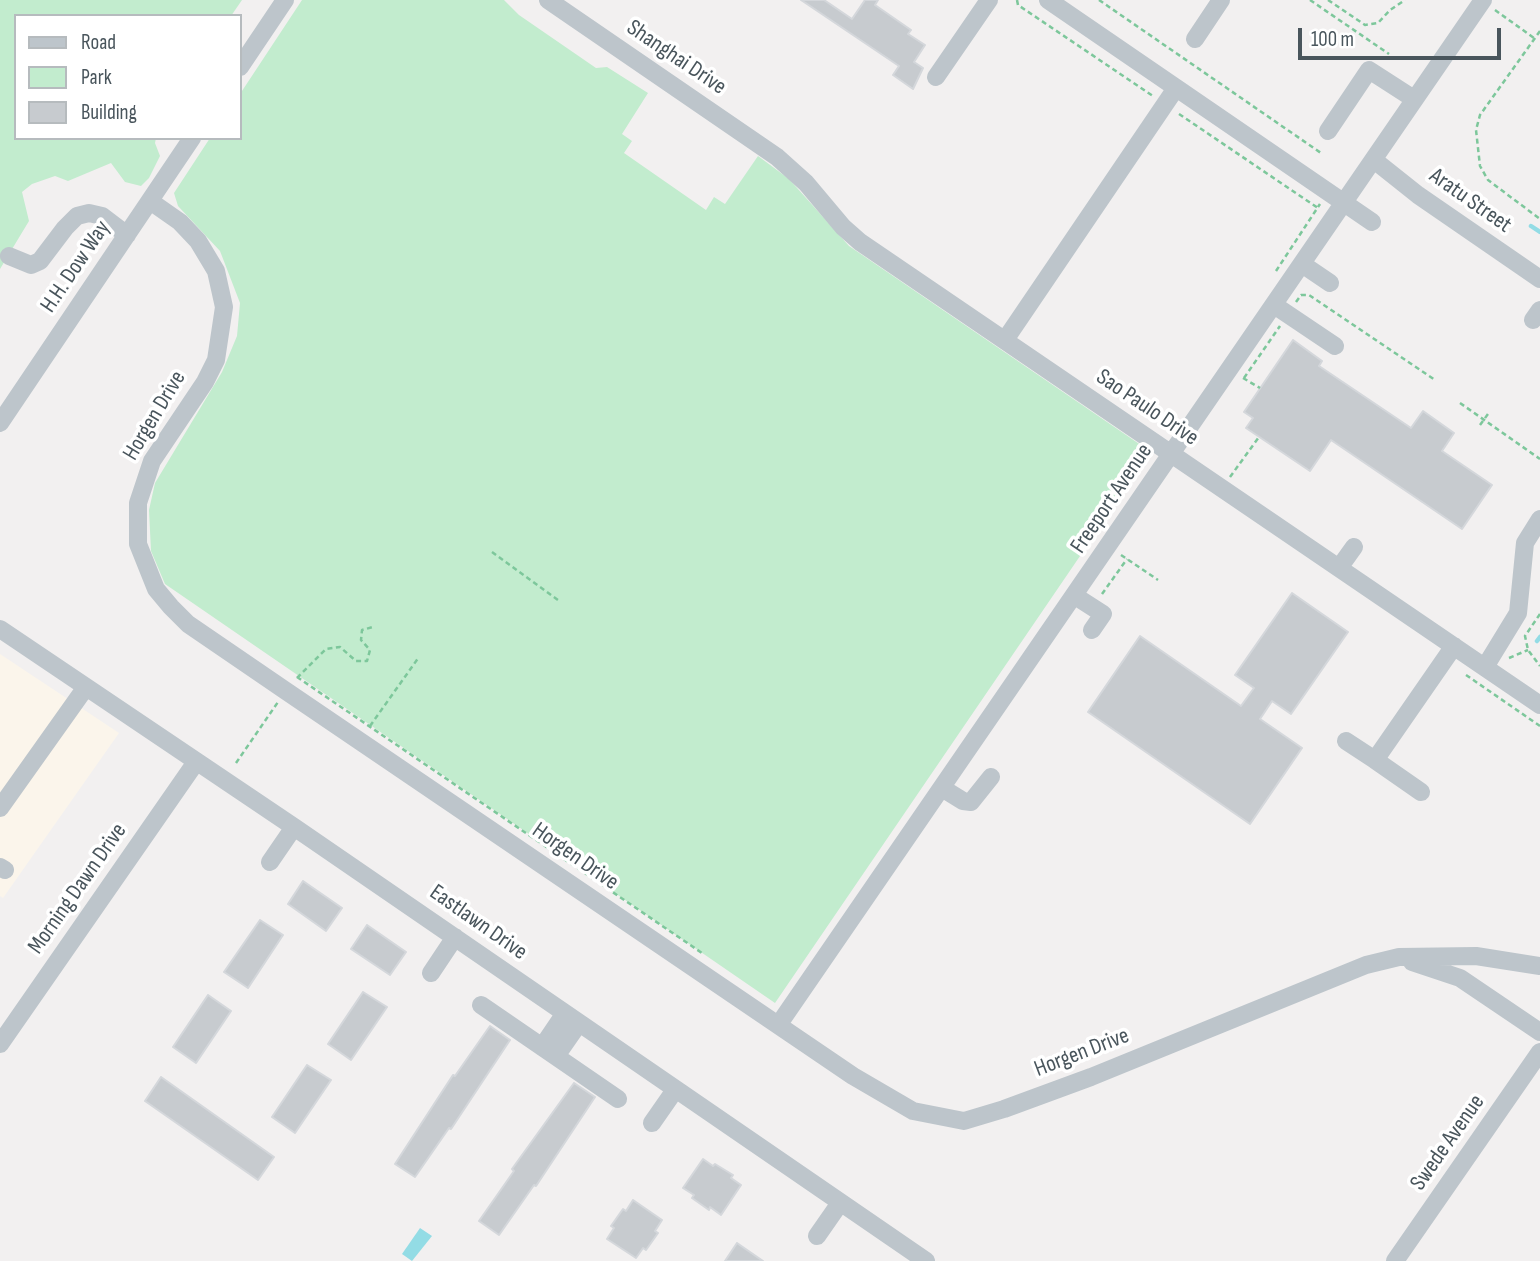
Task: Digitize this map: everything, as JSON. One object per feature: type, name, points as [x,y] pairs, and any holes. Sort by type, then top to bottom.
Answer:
[{"type":"street","points":[[242,64],[285,0]]},
{"type":"street","name":"Shanghai Drive","points":[[548,0],[742,132]]},
{"type":"street","points":[[936,78],[989,0]]},
{"type":"street","points":[[1048,0],[1372,222]]},
{"type":"street","points":[[1195,39],[1221,0]]},
{"type":"street","name":"Freeport Avenue","points":[[779,1024],[1172,455],[1281,309],[1302,264],[1483,0]]},
{"type":"street","points":[[1328,131],[1369,69],[1414,99]]},
{"type":"street","points":[[1005,340],[1176,88]]},
{"type":"street","name":"Sao Paulo Drive","points":[[742,132],[793,170],[843,227],[860,242],[1540,705]]},
{"type":"street","name":"H.H. Dow Way","points":[[0,423],[191,140]]},
{"type":"street","name":"Aratu Street","points":[[1374,160],[1418,195],[1540,279]]},
{"type":"street","name":"Horgen Drive","points":[[150,201],[180,222],[198,241],[216,271],[224,307],[216,359],[205,382],[152,461],[138,503],[138,544],[156,589],[171,607],[188,624],[292,684],[853,1076],[913,1111],[964,1121],[1004,1109],[1091,1077],[1366,965],[1399,957],[1476,956],[1540,966]]},
{"type":"street","points":[[9,256],[31,264],[40,261],[77,216],[89,213],[102,216],[127,235]]},
{"type":"street","points":[[1302,264],[1330,283]]},
{"type":"street","points":[[1281,309],[1335,346]]},
{"type":"street","points":[[1485,667],[1518,613],[1525,543],[1540,519]]},
{"type":"street","points":[[1339,568],[1354,547]]},
{"type":"street","points":[[1075,596],[1103,614],[1092,630]]},
{"type":"street","name":"Eastlawn Drive","points":[[2,635],[86,687],[294,827],[926,1261]]},
{"type":"street","points":[[1375,760],[1454,646]]},
{"type":"street","points":[[0,808],[6,785],[86,687]]},
{"type":"street","points":[[1346,741],[1422,792]]},
{"type":"street","name":"Morning Dawn Drive","points":[[0,1044],[196,762]]},
{"type":"street","points":[[942,788],[963,802],[971,802],[991,777]]},
{"type":"street","points":[[270,862],[294,827]]},
{"type":"street","points":[[431,973],[455,937]]},
{"type":"street","points":[[1399,957],[1460,978],[1540,1032]]},
{"type":"street","points":[[481,1005],[618,1099]]},
{"type":"street","points":[[549,1051],[572,1018]]},
{"type":"street","name":"Swede Avenue","points":[[1395,1261],[1540,1052]]},
{"type":"street","points":[[652,1123],[675,1090]]},
{"type":"street","points":[[817,1236],[840,1203]]},
{"type":"path","points":[[1017,0],[1018,5]]},
{"type":"path","points":[[1099,0],[1321,153]]},
{"type":"path","points":[[1310,0],[1389,54]]},
{"type":"path","points":[[1328,0],[1365,25],[1378,23],[1390,10],[1405,0]]},
{"type":"path","points":[[1483,0],[1534,38]]},
{"type":"path","points":[[1540,31],[1480,115],[1476,130],[1480,166],[1489,180],[1540,219]]},
{"type":"path","points":[[1244,378],[1281,309],[1301,295],[1309,295],[1435,380]]},
{"type":"path","points":[[1460,403],[1540,459]]},
{"type":"path","points":[[1480,425],[1488,414]]},
{"type":"path","points":[[1222,488],[1259,437]]},
{"type":"path","points":[[1109,547],[1158,580]]},
{"type":"path","points":[[492,552],[558,600]]},
{"type":"path","points":[[1097,602],[1127,559]]},
{"type":"path","points":[[1540,614],[1525,636],[1528,650],[1540,666]]},
{"type":"path","points":[[236,763],[292,684],[326,649],[340,648],[356,661],[367,661],[370,650],[361,640],[362,630],[373,627]]},
{"type":"path","points":[[370,726],[419,657]]},
{"type":"path","points":[[292,684],[370,726],[710,958]]},
{"type":"shaded area","points":[[0,654],[119,733],[3,898],[0,896]]},
{"type":"green space","points":[[0,0],[242,0],[232,14],[14,14],[14,140],[156,140],[160,156],[149,178],[141,186],[125,182],[111,163],[68,181],[55,176],[32,184],[22,192],[29,221],[0,269]]},
{"type":"green space","points":[[302,0],[504,0],[519,15],[596,68],[607,67],[648,93],[622,134],[632,141],[624,153],[706,210],[714,197],[725,204],[758,156],[789,179],[849,246],[1151,452],[775,1003],[165,584],[151,551],[149,510],[155,483],[222,372],[237,336],[240,303],[220,251],[178,206],[174,193],[209,140],[242,140],[242,91]]},
{"type":"water","points":[[420,1228],[432,1236],[412,1261],[402,1254]]},
{"type":"building","points":[[801,0],[824,0],[852,19],[865,0],[878,0],[875,5],[911,30],[908,34],[925,45],[914,62],[923,68],[913,89],[893,75],[899,66]]},
{"type":"building","points":[[1293,340],[1322,361],[1319,366],[1411,428],[1423,411],[1454,433],[1442,451],[1492,485],[1462,529],[1331,440],[1310,471],[1246,428],[1253,418],[1244,412]]},
{"type":"building","points":[[1292,593],[1348,632],[1291,714],[1272,701],[1260,719],[1302,748],[1250,824],[1088,712],[1140,636],[1241,706],[1254,688],[1235,675]]},
{"type":"building","points":[[303,881],[342,908],[326,931],[288,904]]},
{"type":"building","points":[[260,920],[283,935],[248,988],[224,972]]},
{"type":"building","points":[[367,925],[406,952],[390,975],[351,949]]},
{"type":"building","points":[[363,992],[387,1007],[351,1060],[328,1044]]},
{"type":"building","points":[[208,995],[231,1011],[196,1063],[173,1047]]},
{"type":"building","points":[[490,1026],[510,1040],[451,1129],[449,1128],[415,1177],[395,1164],[453,1075],[455,1076]]},
{"type":"building","points":[[307,1065],[331,1080],[295,1133],[272,1117]]},
{"type":"building","points":[[161,1077],[274,1157],[258,1180],[145,1101]]},
{"type":"building","points":[[574,1083],[595,1097],[536,1186],[534,1185],[499,1235],[479,1221],[514,1171],[512,1169]]},
{"type":"building","points":[[703,1159],[733,1175],[731,1178],[741,1185],[721,1215],[692,1198],[694,1195],[683,1188]]},
{"type":"building","points":[[633,1200],[662,1220],[655,1231],[658,1233],[646,1250],[643,1248],[636,1258],[607,1239],[614,1228],[611,1226]]},
{"type":"building","points":[[737,1243],[763,1261],[725,1261]]},
{"type":"waterway","points":[[1531,226],[1540,232]]},
{"type":"waterway","points":[[1537,641],[1540,637]]}]
